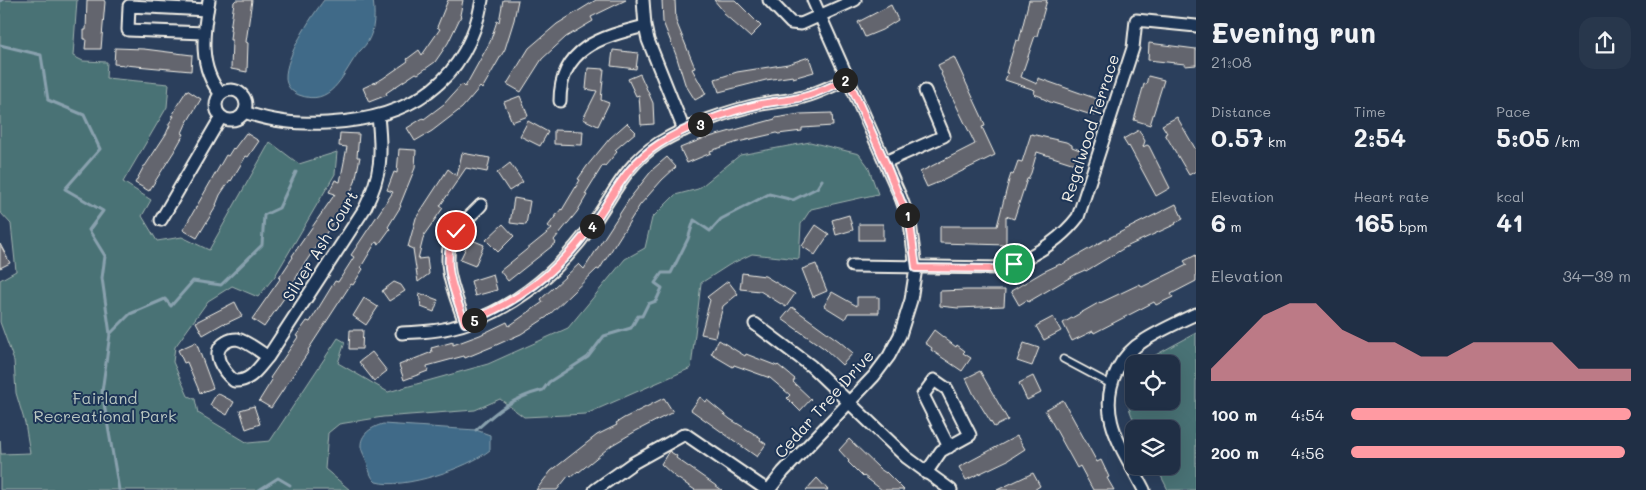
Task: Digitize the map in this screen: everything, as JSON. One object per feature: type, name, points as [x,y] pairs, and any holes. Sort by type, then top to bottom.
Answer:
[{"type":"street","points":[[244,112],[267,120],[289,123],[344,122],[378,116],[413,102],[431,91],[456,65],[466,49],[474,29],[482,0]]},
{"type":"street","points":[[643,0],[648,40],[684,130]]},
{"type":"street","points":[[769,0],[791,23],[795,24],[801,24],[855,0]]},
{"type":"street","name":"Cedar Tree Drive","points":[[768,490],[874,376],[889,356],[900,335],[911,300],[916,268],[910,223],[813,0]]},
{"type":"street","points":[[204,33],[128,30],[129,6],[208,5],[204,33],[206,64],[209,75],[221,94]]},
{"type":"street","name":"Regalwood Terrace","points":[[916,268],[1003,268],[1055,242],[1078,217],[1133,48],[1136,20],[1196,26]]},
{"type":"street","points":[[560,101],[560,87],[563,74],[569,63],[578,54],[603,38],[645,26]]},
{"type":"street","points":[[402,333],[438,330],[465,323],[518,298],[560,263],[593,224],[628,170],[659,143],[684,130],[747,107],[807,96],[848,79]]},
{"type":"street","points":[[233,90],[239,92],[245,100],[244,112],[234,120],[221,116],[216,107],[221,94],[233,90]]},
{"type":"street","points":[[885,162],[944,136],[925,91]]},
{"type":"street","points":[[161,220],[221,116]]},
{"type":"street","name":"Silver Ash Court","points":[[268,357],[365,208],[372,194],[378,178],[380,163],[381,144],[378,116]]},
{"type":"street","points":[[465,323],[450,278],[449,250],[451,240],[456,231],[481,205]]},
{"type":"street","points":[[852,266],[916,268]]},
{"type":"street","points":[[1144,490],[1114,431],[1108,406],[1110,384],[1119,366],[1134,348],[1144,340],[1196,314]]},
{"type":"street","points":[[755,324],[811,366],[906,457],[951,490]]},
{"type":"street","points":[[926,473],[941,451],[949,447],[970,435],[947,389],[934,380],[923,395],[949,447]]},
{"type":"street","points":[[595,490],[633,463],[685,434],[768,490]]},
{"type":"lane","points":[[1063,359],[1110,384]]},
{"type":"green space","name":"Fairland Recreational Park","points":[[0,0],[77,0],[73,56],[83,61],[107,62],[106,78],[169,84],[167,107],[123,182],[151,200],[142,216],[157,241],[182,237],[209,250],[270,142],[299,164],[337,152],[335,174],[275,276],[258,297],[232,286],[208,301],[175,347],[173,362],[188,396],[195,399],[198,413],[248,443],[270,441],[338,338],[345,342],[338,363],[388,392],[488,364],[568,328],[625,259],[645,248],[652,218],[675,195],[698,189],[740,155],[810,142],[859,154],[868,166],[878,194],[811,209],[801,224],[799,259],[752,254],[729,265],[701,283],[691,368],[586,414],[524,417],[500,399],[475,410],[383,417],[339,424],[328,433],[325,469],[350,490],[0,490],[0,440],[1,454],[30,453],[25,423],[16,393],[14,361],[0,322],[0,280],[16,271],[11,224],[0,212]]},
{"type":"green space","points":[[1196,333],[1196,490],[1168,490],[1160,475],[1180,475],[1180,420],[1134,420],[1130,410],[1180,410],[1180,355],[1156,355]]},
{"type":"water","points":[[324,0],[373,0],[373,26],[367,43],[357,54],[334,88],[319,97],[310,98],[299,95],[290,88],[286,81],[287,69],[294,49],[312,16]]},
{"type":"water","points":[[383,424],[476,430],[490,435],[490,450],[467,464],[435,476],[402,483],[388,484],[376,482],[372,478],[361,449],[361,442],[368,432]]},
{"type":"building","points":[[87,0],[104,0],[105,2],[101,49],[85,49],[86,39],[84,39],[84,30],[86,30]]},
{"type":"building","points":[[236,0],[252,0],[246,42],[248,43],[247,72],[231,69],[232,40],[230,40],[230,30],[234,2]]},
{"type":"building","points":[[448,0],[463,0],[461,16],[448,43],[435,62],[386,93],[387,95],[369,102],[363,88],[382,79],[408,61],[407,59],[419,50],[422,55],[440,29],[437,27]]},
{"type":"building","points":[[503,0],[518,0],[514,20],[505,49],[482,89],[480,87],[462,108],[432,131],[415,141],[407,128],[424,119],[444,104],[462,84],[465,87],[490,42],[497,21],[499,22]]},
{"type":"building","points":[[596,0],[626,0],[591,17],[593,21],[566,37],[542,59],[521,92],[507,84],[529,48],[557,24]]},
{"type":"building","points":[[662,0],[675,0],[676,21],[695,68],[692,69],[706,94],[695,100],[685,84],[663,22]]},
{"type":"building","points":[[714,0],[735,0],[761,26],[750,37],[723,13]]},
{"type":"building","points":[[1029,0],[1047,0],[1037,36],[1035,36],[1021,77],[1037,84],[1038,78],[1100,100],[1095,116],[1050,102],[1034,94],[1035,90],[1005,80],[1016,40],[1019,41]]},
{"type":"building","points":[[891,5],[898,20],[882,30],[865,37],[858,22]]},
{"type":"building","points":[[1149,43],[1196,49],[1196,65],[1185,66],[1185,64],[1148,60]]},
{"type":"building","points":[[115,48],[144,49],[192,55],[191,71],[114,64]]},
{"type":"building","points":[[613,50],[638,53],[636,69],[611,66]]},
{"type":"building","points":[[809,57],[814,72],[793,78],[793,76],[766,80],[719,92],[715,79],[737,72],[788,64]]},
{"type":"building","points":[[954,57],[982,117],[985,126],[982,127],[995,155],[927,187],[920,172],[975,144],[938,65]]},
{"type":"building","points":[[588,68],[604,69],[601,100],[609,103],[598,126],[583,119],[597,91],[586,89]]},
{"type":"building","points":[[640,74],[653,103],[654,124],[641,125],[639,95],[636,96],[628,79]]},
{"type":"building","points":[[1148,76],[1164,80],[1150,125],[1134,120]]},
{"type":"building","points":[[187,90],[201,99],[186,124],[182,133],[184,134],[175,150],[149,191],[135,183],[166,134],[176,107]]},
{"type":"building","points":[[520,96],[528,116],[512,122],[504,102]]},
{"type":"building","points":[[832,113],[833,126],[802,128],[802,131],[777,133],[738,142],[710,151],[711,153],[687,163],[680,148],[702,139],[775,118],[800,114]]},
{"type":"building","points":[[1177,117],[1196,150],[1196,171],[1189,175],[1165,134],[1167,133],[1162,125]]},
{"type":"building","points":[[528,121],[548,132],[540,146],[520,136]]},
{"type":"building","points":[[627,123],[636,132],[615,150],[617,152],[605,166],[603,165],[585,194],[587,195],[577,212],[554,240],[556,243],[508,281],[500,271],[552,229],[548,226],[562,210],[587,166],[610,138]]},
{"type":"building","points":[[554,130],[583,131],[582,145],[554,144]]},
{"type":"building","points":[[1139,130],[1145,141],[1143,147],[1149,146],[1170,188],[1156,196],[1129,146],[1123,139]]},
{"type":"building","points":[[246,133],[259,141],[248,157],[246,156],[220,195],[217,205],[197,238],[183,230],[226,155],[228,156]]},
{"type":"building","points":[[340,133],[359,134],[357,157],[360,157],[355,182],[344,207],[264,327],[252,319],[280,279],[292,256],[335,194],[329,192],[335,180],[340,182],[347,147],[339,146]]},
{"type":"building","points":[[1031,134],[1066,142],[1072,145],[1072,147],[1085,152],[1081,166],[1037,152],[1014,219],[1006,216],[1006,245],[940,243],[940,226],[997,226],[1011,174],[1013,175],[1018,161],[1022,162]]},
{"type":"building","points":[[399,149],[416,150],[415,168],[401,206],[388,227],[390,229],[379,244],[376,242],[353,285],[351,284],[271,408],[259,401],[272,380],[270,378],[298,337],[296,336],[307,321],[310,322],[335,281],[338,282],[354,257],[351,255],[393,192],[387,190],[394,172],[397,173]]},
{"type":"building","points":[[462,153],[490,158],[487,172],[466,168],[440,206],[443,208],[424,235],[418,259],[427,258],[429,274],[418,282],[413,249],[408,247],[416,218],[448,169],[457,176]]},
{"type":"building","points":[[667,157],[676,167],[640,205],[599,270],[597,269],[547,317],[521,334],[494,346],[465,358],[464,356],[427,366],[428,371],[404,380],[399,365],[432,352],[431,348],[453,342],[453,345],[507,322],[509,326],[543,302],[541,299],[579,264],[584,269],[630,198],[653,169]]},
{"type":"building","points":[[510,163],[523,182],[509,191],[497,173]]},
{"type":"building","points":[[514,198],[530,201],[526,225],[510,223]]},
{"type":"building","points":[[1176,204],[1183,219],[1176,224],[1126,247],[1086,271],[1076,274],[1028,302],[1027,300],[1019,305],[1011,291],[1043,272],[1061,265],[1101,242]]},
{"type":"building","points":[[849,215],[853,230],[836,235],[832,220]]},
{"type":"building","points":[[503,224],[514,236],[498,252],[486,240]]},
{"type":"building","points":[[859,224],[883,224],[883,240],[859,240]]},
{"type":"building","points":[[816,225],[829,234],[815,255],[802,246]]},
{"type":"building","points":[[470,239],[484,245],[475,266],[460,260]]},
{"type":"building","points":[[0,244],[10,263],[0,268]]},
{"type":"building","points":[[1196,255],[1196,281],[1171,294],[1173,297],[1156,305],[1154,302],[1094,333],[1093,331],[1072,341],[1063,323],[1100,302],[1140,284],[1142,287],[1187,265],[1184,261]]},
{"type":"building","points":[[816,264],[827,291],[813,297],[802,269]]},
{"type":"building","points":[[742,273],[765,276],[795,294],[786,307],[760,291],[740,289]]},
{"type":"building","points":[[493,274],[497,290],[475,296],[471,281]]},
{"type":"building","points":[[728,281],[738,294],[723,306],[715,337],[701,334],[710,300],[707,297]]},
{"type":"building","points":[[394,282],[401,285],[405,291],[389,301],[382,291]]},
{"type":"building","points":[[1005,290],[1004,306],[958,308],[940,306],[940,291]]},
{"type":"building","points":[[832,292],[857,306],[857,297],[879,297],[879,313],[848,313],[845,319],[824,306]]},
{"type":"building","points":[[419,293],[438,300],[434,312],[421,307]]},
{"type":"building","points":[[364,298],[378,307],[366,325],[353,316]]},
{"type":"building","points":[[235,302],[242,316],[224,323],[203,335],[196,322]]},
{"type":"building","points":[[792,307],[853,353],[842,365],[825,349],[782,319]]},
{"type":"building","points":[[1053,317],[1061,331],[1044,340],[1036,326]]},
{"type":"building","points":[[350,330],[363,330],[362,349],[349,349]]},
{"type":"building","points":[[934,330],[956,347],[957,345],[965,351],[963,353],[971,358],[962,371],[931,350],[932,348],[925,343]]},
{"type":"building","points":[[719,340],[745,356],[746,354],[778,365],[795,379],[793,382],[811,399],[800,411],[787,398],[790,395],[770,378],[734,365],[733,367],[711,354]]},
{"type":"building","points":[[196,342],[213,388],[200,393],[187,362],[184,363],[178,350]]},
{"type":"building","points":[[1024,343],[1039,348],[1032,366],[1017,361]]},
{"type":"building","points":[[372,352],[387,371],[374,381],[359,362]]},
{"type":"building","points":[[980,371],[1008,420],[994,427],[966,378]]},
{"type":"building","points":[[1033,376],[1041,393],[1027,400],[1019,383]]},
{"type":"building","points":[[217,393],[234,402],[227,415],[210,405]]},
{"type":"building","points":[[700,397],[706,402],[707,400],[730,419],[761,438],[760,440],[766,444],[757,457],[691,410]]},
{"type":"building","points":[[664,398],[673,412],[612,445],[579,472],[571,477],[569,475],[557,490],[536,490],[551,471],[597,435],[617,425],[616,423],[624,418]]},
{"type":"building","points":[[1063,400],[1097,462],[1101,460],[1109,477],[1107,478],[1114,490],[1093,490],[1080,466],[1077,468],[1045,410]]},
{"type":"building","points":[[254,406],[260,424],[246,429],[240,410]]},
{"type":"building","points":[[1017,436],[1025,449],[1008,460],[966,480],[959,467]]},
{"type":"building","points":[[849,439],[904,490],[882,490],[863,477],[839,450]]},
{"type":"building","points":[[669,451],[722,490],[695,490],[674,476],[661,464]]},
{"type":"building","points":[[1033,473],[1040,486],[1034,490],[997,490]]},
{"type":"building","points":[[817,478],[828,490],[806,490]]},
{"type":"waterway","points":[[0,45],[41,55],[48,100],[84,115],[100,149],[65,189],[103,211],[89,230],[105,256],[102,278],[110,334],[102,392],[119,490]]},
{"type":"waterway","points":[[110,334],[130,314],[165,299],[171,306],[193,281],[221,285],[262,245],[264,215],[279,208],[296,172]]},
{"type":"waterway","points":[[476,430],[507,405],[543,390],[549,382],[588,357],[604,336],[631,328],[638,316],[642,316],[648,304],[656,301],[662,288],[655,283],[662,273],[671,273],[688,239],[694,220],[710,231],[721,219],[769,194],[793,200],[817,188],[822,180]]},
{"type":"waterway","points":[[259,490],[278,478],[290,485]]},
{"type":"route","points":[[456,231],[451,240],[448,263],[450,278],[465,323],[484,316],[518,298],[560,263],[593,224],[628,170],[659,143],[684,130],[731,112],[747,107],[800,98],[848,79],[901,198],[910,223],[916,268],[995,269],[1014,264]]}]
